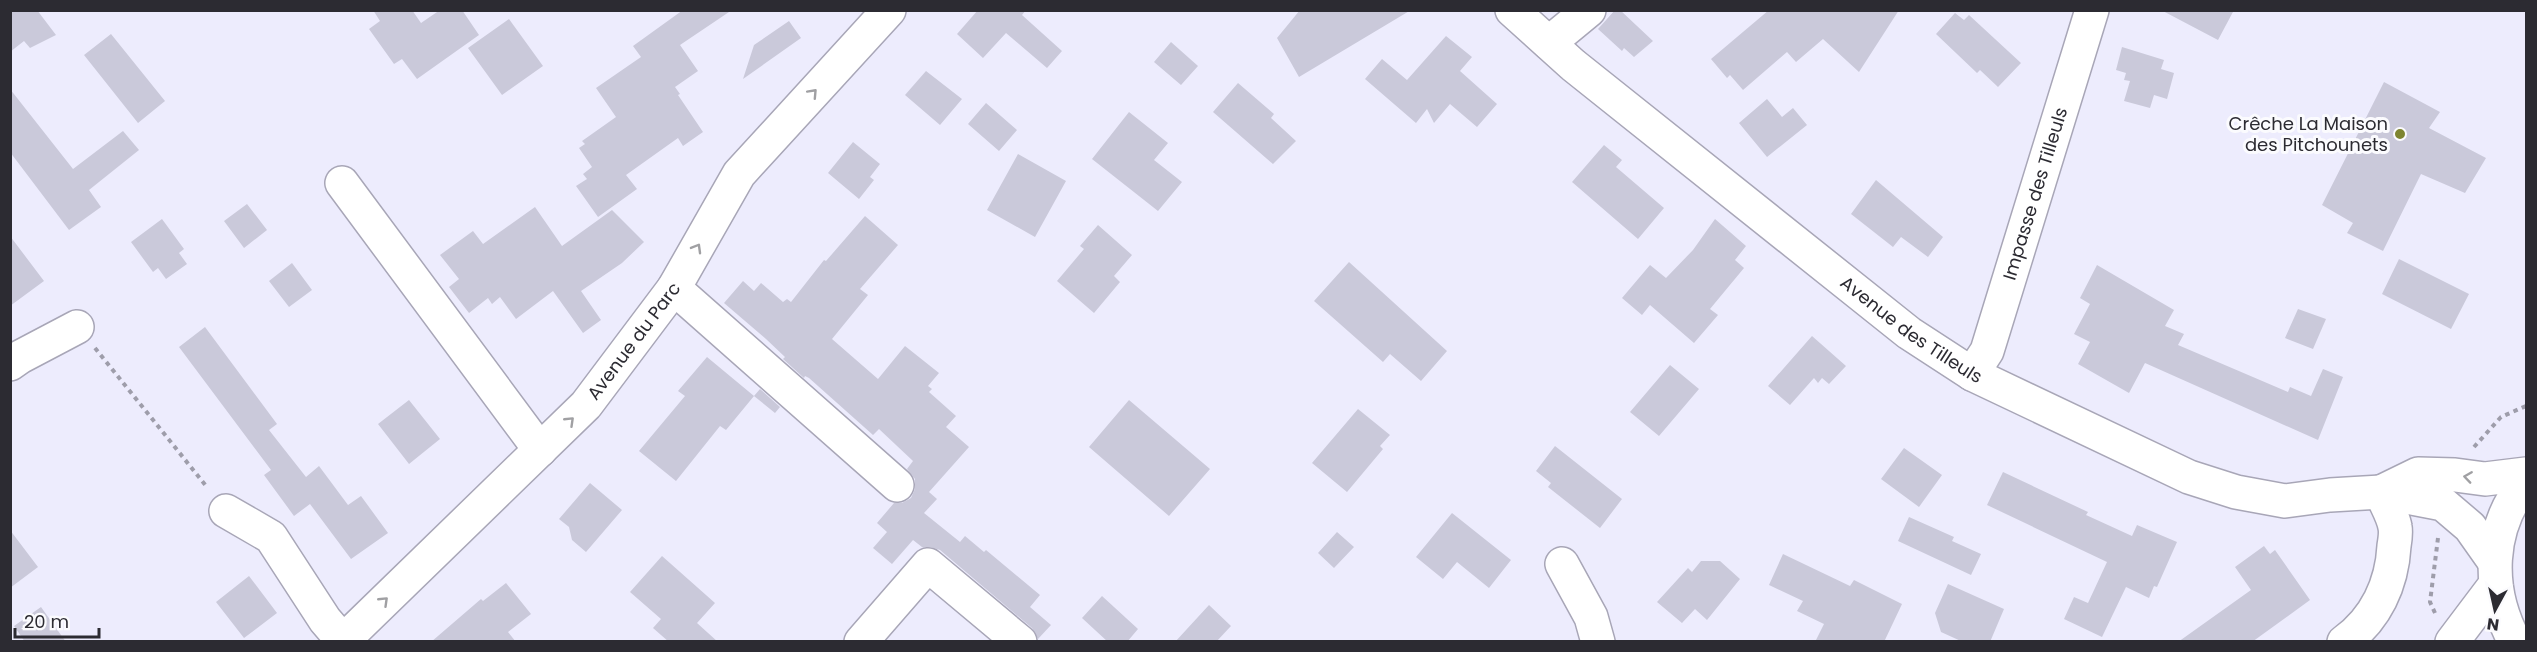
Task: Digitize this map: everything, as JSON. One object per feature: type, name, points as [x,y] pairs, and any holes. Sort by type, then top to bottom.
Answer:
[{"type":"street","name":"Avenue du Parc","points":[[342,641],[586,405],[674,288],[739,174],[889,10]]},
{"type":"street","name":"Avenue des Tilleuls","points":[[1512,10],[1573,65],[1909,333],[1972,374],[2189,477],[2235,492],[2285,501],[2380,492],[2443,504],[2470,527],[2495,573]]},
{"type":"street","points":[[1549,43],[1589,10]]},
{"type":"street","name":"Impasse des Tilleuls","points":[[1972,374],[1987,351],[2092,10]]},
{"type":"street","points":[[342,183],[540,450]]},
{"type":"street","points":[[674,288],[897,484]]},
{"type":"street","points":[[10,364],[77,327]]},
{"type":"street","name":"Avenue des Tilleuls","points":[[2380,492],[2418,474],[2485,479],[2526,474]]},
{"type":"street","points":[[2515,642],[2499,606],[2495,573],[2498,537],[2506,514],[2526,481]]},
{"type":"street","points":[[2344,642],[2358,632],[2373,615],[2385,592],[2393,564],[2395,528],[2380,492]]},
{"type":"street","points":[[226,511],[271,537],[325,620],[342,641]]},
{"type":"street","points":[[1562,564],[1591,617],[1598,642]]},
{"type":"street","points":[[861,642],[928,565],[1020,642]]},
{"type":"street","points":[[2452,642],[2495,573]]},
{"type":"path","points":[[77,327],[226,511]]},
{"type":"building","points":[[10,10],[37,10],[56,35],[30,48],[24,41],[10,52]]},
{"type":"building","points":[[373,10],[412,10],[421,23],[440,10],[462,10],[479,35],[417,79],[402,59],[394,64],[369,29],[380,21]]},
{"type":"building","points":[[683,10],[732,10],[680,45],[698,71],[675,87],[703,132],[683,146],[678,138],[626,175],[637,189],[598,217],[576,186],[587,179],[583,174],[592,167],[579,148],[585,144],[582,141],[616,117],[596,88],[641,57],[633,46]]},
{"type":"building","points":[[978,10],[1026,10],[1022,15],[1062,51],[1047,68],[1006,33],[983,58],[957,34]]},
{"type":"building","points":[[1300,10],[1411,10],[1299,77],[1277,38]]},
{"type":"building","points":[[1615,10],[1620,10],[1653,41],[1634,57],[1624,48],[1622,51],[1598,29]]},
{"type":"building","points":[[1769,10],[1899,10],[1859,72],[1823,39],[1796,62],[1787,52],[1743,90],[1730,75],[1727,78],[1711,59]]},
{"type":"building","points":[[2161,10],[2234,10],[2218,40]]},
{"type":"building","points":[[1955,13],[1964,20],[1969,15],[2021,63],[1998,87],[1980,70],[1977,73],[1936,34]]},
{"type":"building","points":[[509,19],[543,66],[502,95],[468,48]]},
{"type":"building","points":[[789,21],[801,38],[743,79],[754,45]]},
{"type":"building","points":[[111,34],[165,101],[138,123],[84,55]]},
{"type":"building","points":[[1446,36],[1472,57],[1460,71],[1497,104],[1477,127],[1450,104],[1434,123],[1427,109],[1416,123],[1365,79],[1382,59],[1407,80]]},
{"type":"building","points":[[1171,42],[1198,66],[1181,85],[1154,62]]},
{"type":"building","points":[[2122,47],[2164,60],[2161,69],[2174,73],[2167,99],[2154,95],[2150,108],[2124,101],[2130,81],[2124,80],[2126,73],[2116,70]]},
{"type":"building","points":[[926,71],[962,99],[940,125],[905,95]]},
{"type":"building","name":"Crêche La Maison des Pitchounets","points":[[2384,82],[2440,112],[2429,128],[2486,158],[2465,193],[2421,174],[2383,251],[2347,233],[2353,223],[2322,205]]},
{"type":"building","points":[[1238,83],[1274,114],[1271,118],[1296,141],[1273,164],[1213,112]]},
{"type":"building","points":[[10,89],[73,169],[123,131],[139,150],[89,190],[101,207],[69,230],[10,152]]},
{"type":"building","points":[[1767,99],[1782,117],[1793,108],[1807,125],[1767,157],[1739,123]]},
{"type":"building","points":[[986,103],[1017,130],[999,151],[968,124]]},
{"type":"building","points":[[1129,112],[1168,143],[1154,160],[1182,182],[1158,211],[1092,159]]},
{"type":"building","points":[[853,142],[880,164],[870,177],[874,180],[859,199],[828,173]]},
{"type":"building","points":[[1604,145],[1622,160],[1616,167],[1664,208],[1638,239],[1572,182]]},
{"type":"building","points":[[1018,154],[1066,181],[1035,237],[987,210]]},
{"type":"building","points":[[1876,180],[1943,237],[1928,257],[1901,237],[1893,247],[1851,214]]},
{"type":"building","points":[[247,204],[267,230],[244,248],[224,221]]},
{"type":"building","points":[[535,207],[562,246],[612,210],[644,242],[622,263],[581,291],[601,320],[583,333],[553,291],[516,319],[500,297],[492,304],[488,298],[469,313],[449,287],[459,279],[440,255],[473,231],[483,244]]},
{"type":"building","points":[[865,216],[898,245],[860,289],[868,295],[832,339],[878,379],[905,346],[939,373],[928,386],[932,389],[929,392],[956,416],[946,427],[969,447],[929,492],[937,499],[924,513],[960,542],[965,536],[984,552],[986,550],[1040,595],[1030,607],[1051,625],[1038,639],[1032,628],[940,550],[922,547],[913,540],[892,564],[873,548],[887,532],[877,523],[894,503],[902,503],[911,498],[915,489],[915,479],[907,469],[913,461],[879,429],[873,435],[809,378],[805,376],[804,378],[766,339],[724,303],[743,281],[754,291],[761,283],[783,302],[787,299],[791,302],[824,260],[826,261]]},
{"type":"building","points":[[162,219],[184,249],[179,253],[187,264],[166,279],[158,268],[153,272],[131,242]]},
{"type":"building","points":[[1715,219],[1746,246],[1735,260],[1744,268],[1710,309],[1718,315],[1694,343],[1650,305],[1642,315],[1622,298],[1650,265],[1666,278],[1693,250]]},
{"type":"building","points":[[1098,225],[1132,255],[1114,276],[1120,282],[1094,313],[1057,281],[1084,249],[1080,246]]},
{"type":"building","points":[[10,236],[44,281],[10,306]]},
{"type":"building","points":[[2399,259],[2469,294],[2451,329],[2382,294]]},
{"type":"building","points":[[1349,262],[1447,351],[1421,381],[1390,354],[1383,362],[1314,301]]},
{"type":"building","points":[[292,263],[312,290],[289,307],[269,281]]},
{"type":"building","points":[[2097,265],[2174,310],[2165,326],[2184,334],[2178,345],[2288,392],[2290,387],[2311,396],[2323,369],[2343,377],[2318,440],[2145,363],[2129,393],[2078,364],[2090,342],[2074,334],[2090,304],[2080,298]]},
{"type":"building","points":[[2298,309],[2326,319],[2313,349],[2285,338]]},
{"type":"building","points":[[205,327],[277,424],[269,430],[306,477],[319,466],[348,505],[361,496],[388,533],[351,559],[310,504],[294,516],[264,475],[271,470],[179,347]]},
{"type":"building","points":[[1812,336],[1846,366],[1829,384],[1822,378],[1818,383],[1814,378],[1790,405],[1768,386]]},
{"type":"building","points":[[707,357],[754,396],[726,430],[720,426],[676,481],[639,451],[685,396],[678,391]]},
{"type":"building","points":[[1670,365],[1699,389],[1659,436],[1630,412]]},
{"type":"building","points":[[760,389],[780,407],[775,413],[754,396]]},
{"type":"building","points":[[409,400],[440,439],[409,464],[378,424]]},
{"type":"building","points":[[1129,400],[1210,469],[1169,516],[1089,447]]},
{"type":"building","points":[[1358,409],[1390,435],[1380,446],[1383,449],[1347,492],[1312,463]]},
{"type":"building","points":[[1555,446],[1622,499],[1600,528],[1548,487],[1551,483],[1536,471]]},
{"type":"building","points":[[1904,448],[1942,475],[1919,507],[1881,479]]},
{"type":"building","points":[[2003,472],[2088,512],[2086,515],[2132,536],[2137,525],[2177,542],[2157,587],[2154,586],[2149,598],[2126,587],[2102,637],[2064,619],[2074,597],[2088,603],[2107,562],[1987,505]]},
{"type":"building","points":[[590,483],[622,510],[586,552],[572,540],[569,527],[559,519]]},
{"type":"building","points":[[1452,513],[1511,560],[1489,588],[1457,562],[1443,579],[1416,557]]},
{"type":"building","points":[[1909,517],[1954,537],[1952,541],[1981,554],[1971,575],[1898,541]]},
{"type":"building","points":[[10,530],[38,567],[10,588]]},
{"type":"building","points":[[1337,532],[1354,547],[1334,568],[1318,553]]},
{"type":"building","points":[[2264,546],[2270,554],[2275,550],[2310,600],[2252,642],[2178,642],[2251,590],[2235,567]]},
{"type":"building","points":[[1783,554],[1850,586],[1854,580],[1902,604],[1884,642],[1815,642],[1824,624],[1797,611],[1803,601],[1769,585]]},
{"type":"building","points":[[662,556],[715,603],[697,623],[718,642],[669,642],[653,628],[661,619],[630,592]]},
{"type":"building","points":[[1701,561],[1720,561],[1740,579],[1707,620],[1695,609],[1682,623],[1657,602],[1688,568],[1692,572]]},
{"type":"building","points":[[249,576],[277,613],[244,638],[216,602]]},
{"type":"building","points":[[506,583],[531,614],[508,632],[516,642],[431,642],[481,599],[483,601]]},
{"type":"building","points":[[1948,584],[2004,609],[1990,642],[1963,642],[1941,632],[1935,613]]},
{"type":"building","points":[[1102,596],[1138,629],[1127,642],[1108,642],[1082,618]]},
{"type":"building","points":[[1209,605],[1231,626],[1216,642],[1175,642]]},
{"type":"building","points":[[41,607],[66,642],[25,642],[14,626]]},
{"type":"place","name":"Crêche La Maison des Pitchounets","points":[[2400,134]]}]
